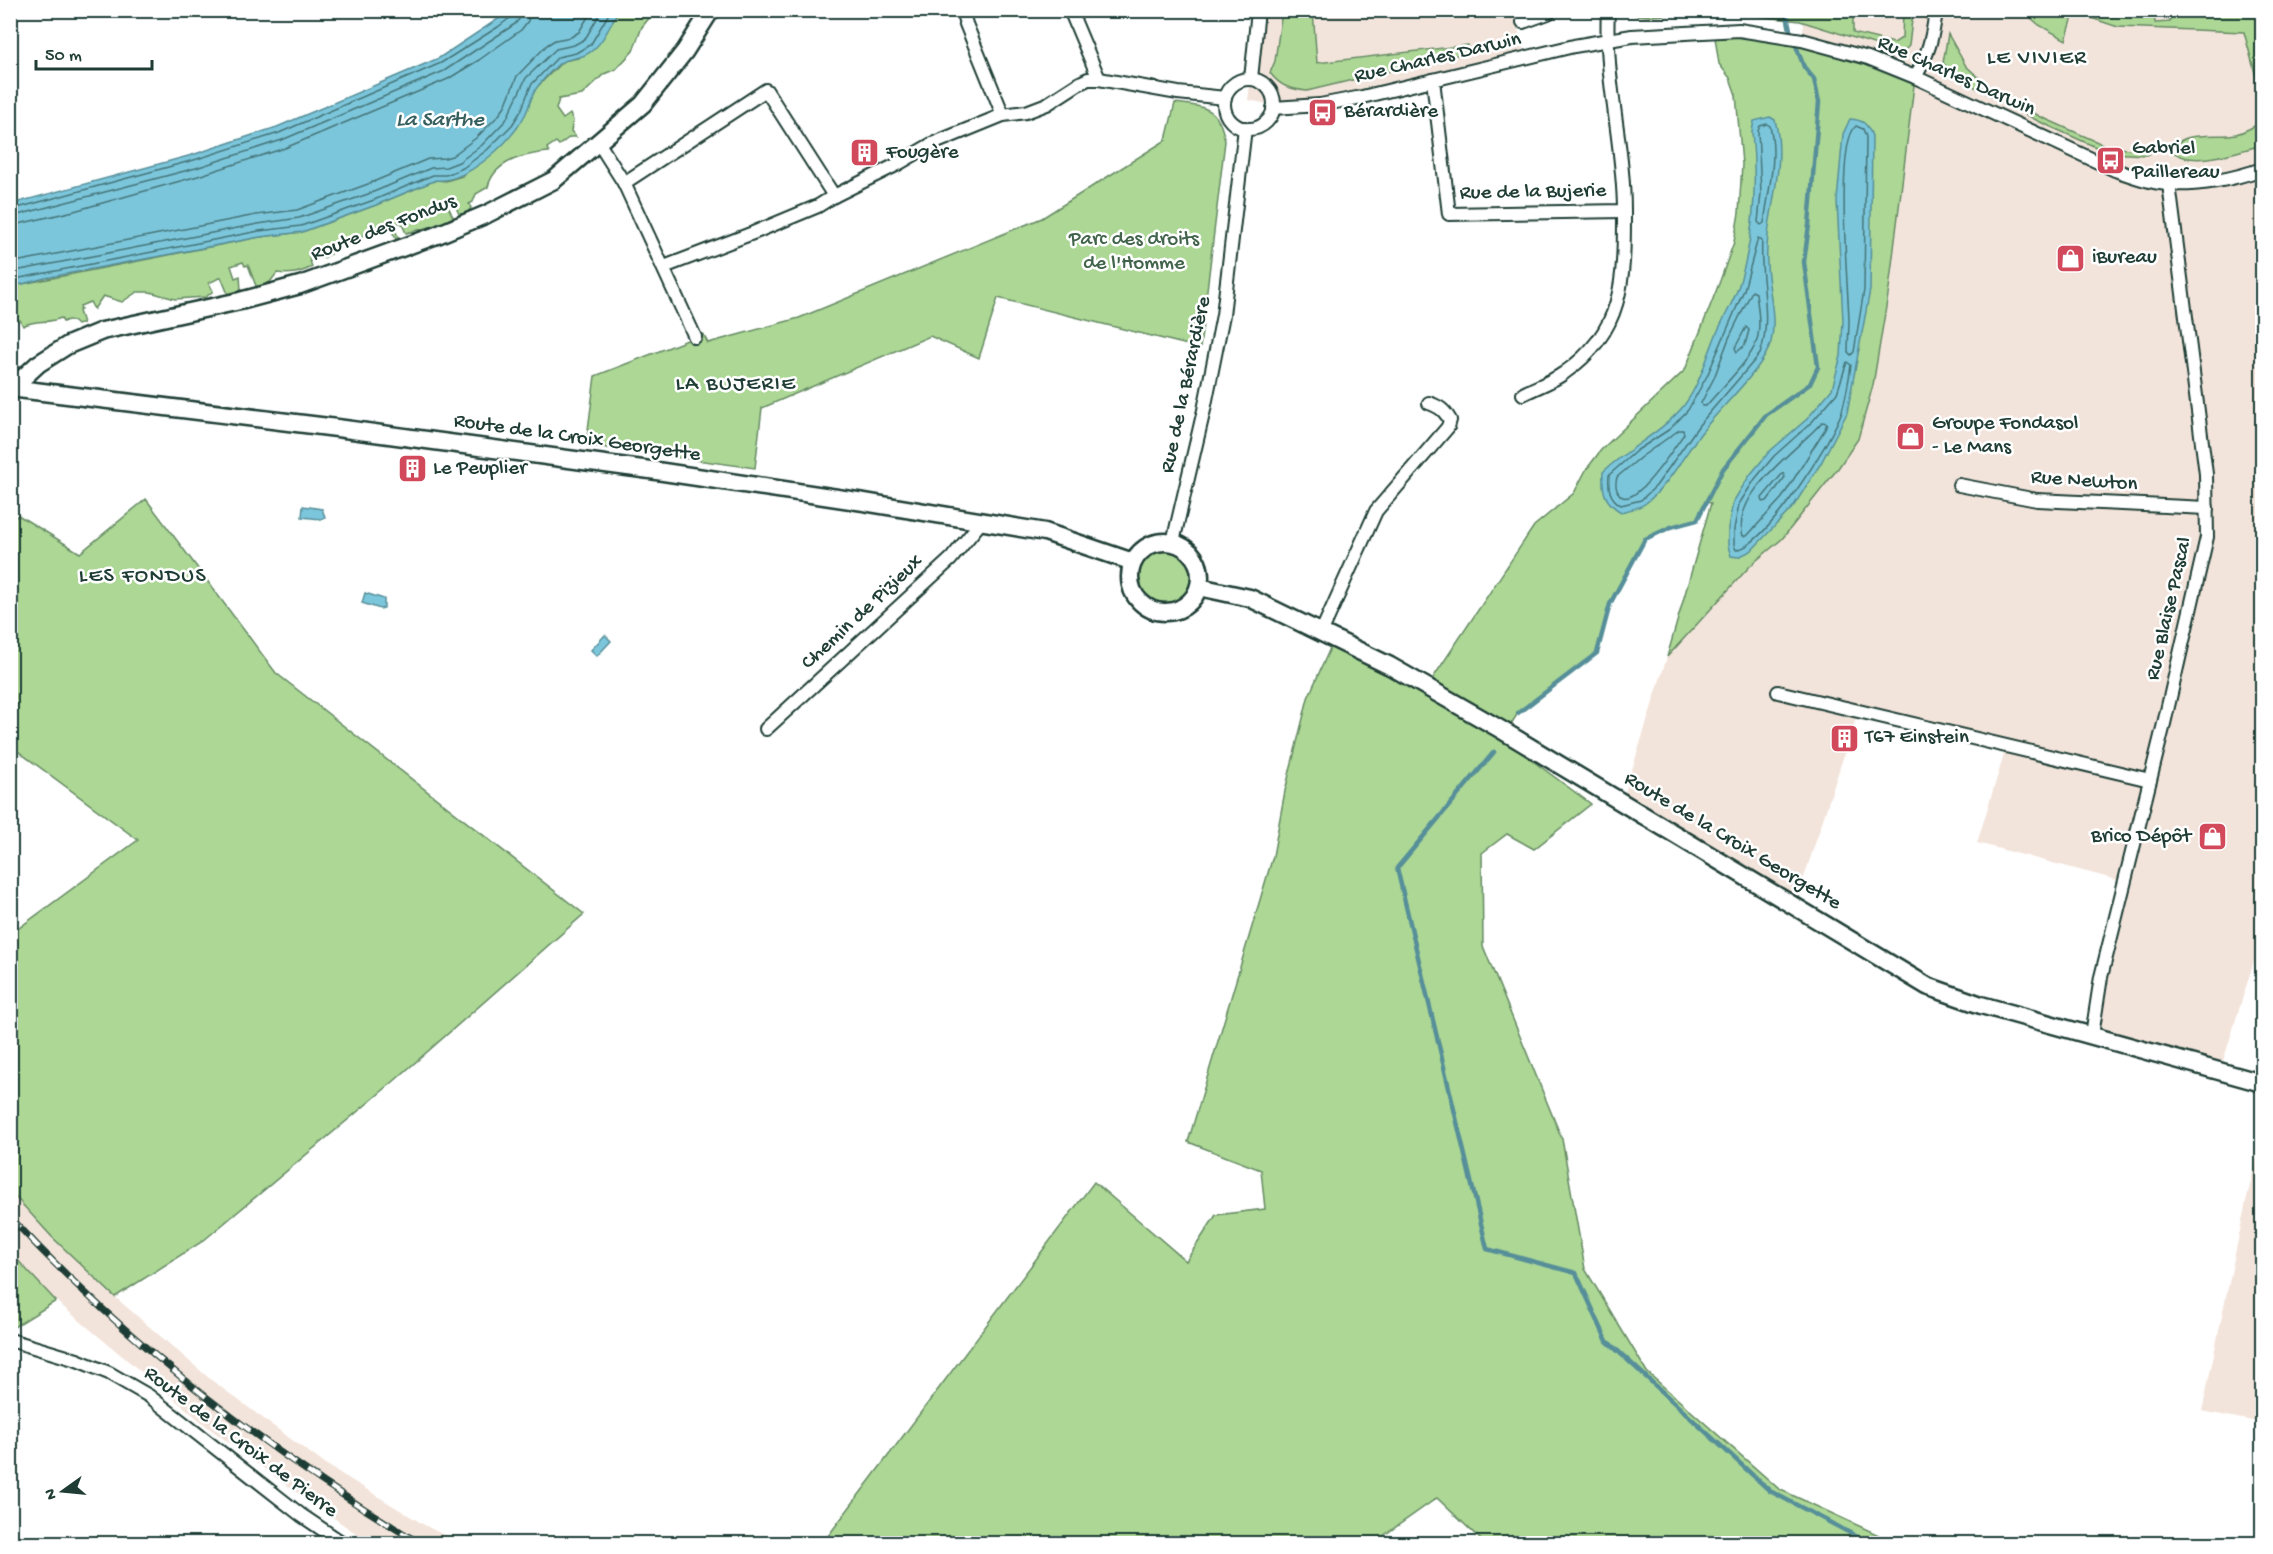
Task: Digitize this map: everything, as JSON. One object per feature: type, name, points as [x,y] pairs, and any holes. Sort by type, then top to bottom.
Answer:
[{"type":"street","name":"Route des Fondus","points":[[11,388],[38,364],[68,345],[102,331],[240,301],[300,285],[437,235],[487,214],[554,180],[643,104],[685,51],[711,10]]},
{"type":"street","points":[[962,10],[1003,115]]},
{"type":"street","points":[[1070,10],[1099,79]]},
{"type":"street","points":[[1251,79],[1258,10]]},
{"type":"street","points":[[1523,22],[1548,13],[1548,10]]},
{"type":"street","name":"Rue de la Bujerie","points":[[1433,80],[1449,214],[1624,211],[1624,175],[1606,40],[1608,10]]},
{"type":"street","points":[[1915,77],[1926,59],[1934,33],[1936,10]]},
{"type":"street","name":"Rue Charles Darwin","points":[[1273,108],[1320,105],[1606,40],[1662,33],[1731,31],[1778,35],[1868,58],[1915,77],[2115,170],[2138,178],[2169,184],[2226,179],[2262,169]]},
{"type":"street","points":[[664,267],[763,230],[818,206],[932,144],[1003,115],[1026,112],[1047,104],[1088,79],[1225,98]]},
{"type":"street","points":[[1251,79],[1267,87],[1271,93],[1273,108],[1266,121],[1260,126],[1245,128],[1231,121],[1224,106],[1225,98],[1233,85],[1239,81],[1251,79]]},
{"type":"street","points":[[624,183],[766,90],[834,196]]},
{"type":"street","name":"Rue de la Bérardière","points":[[1173,542],[1204,410],[1223,315],[1245,128]]},
{"type":"street","points":[[598,142],[624,183],[695,337]]},
{"type":"street","name":"Rue Blaise Pascal","points":[[2092,1035],[2101,977],[2207,537],[2206,474],[2169,184]]},
{"type":"street","points":[[1523,394],[1563,374],[1592,351],[1612,319],[1624,271],[1624,211]]},
{"type":"street","name":"Route de la Croix Georgette","points":[[11,388],[314,425],[650,470],[1045,532],[1133,562]]},
{"type":"street","points":[[1321,633],[1376,511],[1448,427],[1450,420],[1446,412],[1441,407],[1429,403]]},
{"type":"street","name":"Rue Newton","points":[[1959,485],[2037,500],[2207,508]]},
{"type":"street","name":"Chemin de Pizieux","points":[[766,729],[951,558],[981,522]]},
{"type":"street","points":[[1160,541],[1173,542],[1184,546],[1198,564],[1201,575],[1199,587],[1191,601],[1177,610],[1165,612],[1154,610],[1143,605],[1135,596],[1130,573],[1133,562],[1149,545],[1160,541]]},
{"type":"street","name":"Route de la Croix Georgette","points":[[1199,587],[1250,598],[1390,666],[1500,729],[1927,986],[1981,1005],[2262,1083]]},
{"type":"street","points":[[1778,692],[2150,780]]},
{"type":"street","name":"Route de la Croix de Pierre","points":[[10,1340],[77,1360],[109,1373],[149,1396],[301,1515],[344,1544]]},
{"type":"shaded area","points":[[1259,11],[1512,11],[1527,58],[1320,105],[1273,105],[1248,100]]},
{"type":"shaded area","points":[[1802,11],[2262,11],[2262,935],[2220,1071],[2092,1035],[2125,882],[1977,843],[2006,748],[1858,712],[1795,905],[1622,802],[1667,657],[1751,565],[1782,539],[1858,439],[1873,385],[1889,289],[1915,77],[1802,40],[1804,22]]},
{"type":"shaded area","points":[[2262,1137],[2262,1423],[2202,1411],[2247,1197]]},
{"type":"shaded area","points":[[11,1192],[52,1237],[115,1297],[210,1379],[322,1462],[426,1526],[460,1543],[374,1543],[354,1532],[279,1480],[209,1428],[56,1301],[11,1253]]},
{"type":"green space","points":[[618,11],[655,11],[642,27],[633,51],[616,69],[604,74],[582,95],[559,99],[556,109],[563,119],[570,114],[573,120],[571,131],[576,137],[570,137],[559,145],[556,142],[547,148],[549,152],[521,157],[504,165],[491,178],[488,187],[476,194],[466,214],[459,214],[454,203],[448,206],[453,217],[442,224],[406,233],[401,222],[394,225],[399,241],[388,224],[372,227],[355,243],[344,245],[324,258],[317,258],[314,255],[309,257],[312,267],[295,273],[277,273],[270,282],[260,288],[256,286],[248,265],[245,266],[243,262],[231,266],[235,278],[240,276],[241,290],[228,294],[221,277],[209,283],[213,291],[206,297],[175,299],[150,292],[137,292],[122,302],[103,296],[94,309],[90,302],[80,306],[79,311],[83,323],[77,325],[69,320],[63,322],[61,318],[23,326],[20,320],[14,322],[16,327],[11,330],[10,287],[12,286],[260,237],[302,232],[436,180],[446,181],[462,176],[491,154],[517,128],[536,88],[563,61],[578,58],[601,40]]},
{"type":"green space","points":[[1282,11],[1313,11],[1317,63],[1468,45],[1469,52],[1307,91],[1296,89],[1282,84],[1270,73],[1275,61]]},
{"type":"green space","points":[[1629,11],[1853,11],[1853,33],[1894,43],[1902,38],[1903,11],[1913,11],[1909,46],[1902,53],[1800,21],[1730,13],[1647,16],[1635,15]]},
{"type":"green space","points":[[2023,11],[2154,11],[2155,23],[2170,22],[2169,11],[2262,11],[2262,99],[2244,32],[2118,27],[2091,18],[2073,17],[2066,40],[2039,25]]},
{"type":"green space","points":[[1714,31],[1777,35],[1915,77],[1889,289],[1873,385],[1858,439],[1839,467],[1782,539],[1751,565],[1667,657],[1711,503],[1706,502],[1697,520],[1671,527],[1645,539],[1610,604],[1597,653],[1518,713],[1506,732],[1538,752],[1533,761],[1591,804],[1534,849],[1507,834],[1482,853],[1483,946],[1562,1139],[1585,1269],[1647,1372],[1779,1489],[1896,1543],[1482,1543],[1437,1498],[1373,1543],[822,1544],[1094,1182],[1186,1261],[1216,1215],[1265,1209],[1261,1170],[1188,1142],[1273,856],[1285,791],[1308,698],[1334,639],[1427,687],[1534,526],[1574,493],[1586,470],[1601,450],[1685,370],[1734,242],[1739,213],[1742,164],[1736,95],[1730,78],[1719,64]]},
{"type":"green space","points":[[1948,34],[1966,66],[1994,91],[2039,116],[2111,148],[2156,150],[2146,155],[2109,153],[2038,121],[1958,78],[1943,63]]},
{"type":"green space","name":"Parc des droits de l'Homme","points":[[1175,103],[1203,108],[1215,115],[1225,141],[1200,348],[998,298],[979,358],[930,336],[762,408],[755,468],[586,445],[595,376],[703,334],[708,343],[799,318],[1042,218],[1166,140]]},
{"type":"green space","points":[[2262,122],[2262,145],[2217,157],[2182,157],[2173,152],[2176,145],[2190,137],[2236,134]]},
{"type":"green space","points":[[146,499],[276,673],[584,914],[393,1082],[203,1241],[115,1297],[52,1237],[11,1192],[11,934],[138,840],[11,746],[10,523],[18,515],[80,553]]},
{"type":"green space","points":[[1160,550],[1170,550],[1180,554],[1188,562],[1192,577],[1188,592],[1180,600],[1170,604],[1160,604],[1150,600],[1142,592],[1138,582],[1138,572],[1142,562],[1150,554]]},
{"type":"green space","points":[[11,1253],[56,1301],[11,1329]]},
{"type":"water","name":"La Sarthe","points":[[510,11],[618,11],[605,36],[591,52],[561,63],[554,68],[536,89],[525,115],[510,137],[474,168],[461,175],[436,180],[302,232],[260,237],[45,278],[11,287],[11,204],[192,155],[277,127],[439,58]]},
{"type":"water","points":[[1770,117],[1775,120],[1779,156],[1767,247],[1773,323],[1771,342],[1752,375],[1705,428],[1663,486],[1644,505],[1621,512],[1605,495],[1603,472],[1672,418],[1687,401],[1697,383],[1737,291],[1744,266],[1753,209],[1752,131],[1754,121]]},
{"type":"water","points":[[1850,119],[1864,123],[1872,136],[1870,290],[1847,413],[1821,463],[1793,507],[1751,551],[1738,557],[1731,556],[1728,546],[1728,528],[1733,502],[1750,475],[1769,452],[1807,419],[1832,389],[1841,356],[1843,321],[1837,201],[1843,134]]},
{"type":"water","points":[[303,506],[322,509],[325,517],[321,519],[302,517]]},
{"type":"water","points":[[365,593],[384,599],[384,608],[380,609],[362,603]]},
{"type":"water","points":[[605,635],[611,641],[597,656],[591,650]]},
{"type":"waterway","points":[[1518,713],[1597,653],[1610,604],[1645,539],[1671,527],[1697,520],[1723,469],[1766,415],[1810,384],[1818,367],[1804,262],[1819,102],[1814,79],[1804,67],[1790,30],[1786,10]]},
{"type":"waterway","points":[[1494,752],[1397,868],[1487,1249],[1576,1273],[1607,1341],[1770,1491],[1871,1544]]},
{"type":"railway","points":[[10,1217],[104,1310],[204,1395],[310,1473],[421,1544]]},
{"type":"place","name":"Bérardière","points":[[1323,112]]},
{"type":"place","name":"Fougère","points":[[865,153]]},
{"type":"place","name":"Gabriel Paillereau","points":[[2111,161]]},
{"type":"place","name":"iBureau","points":[[2071,258]]},
{"type":"place","name":"Groupe Fondasol - Le Mans","points":[[1911,436]]},
{"type":"place","name":"Le Peuplier","points":[[412,469]]},
{"type":"place","name":"T67 Einstein","points":[[1844,738]]},
{"type":"place","name":"Brico Dépôt","points":[[2212,837]]},
{"type":"district","name":"LE VIVIER","points":[[2037,59]]},
{"type":"district","name":"LA BUJERIE","points":[[736,385]]},
{"type":"district","name":"LES FONDUS","points":[[143,577]]}]
